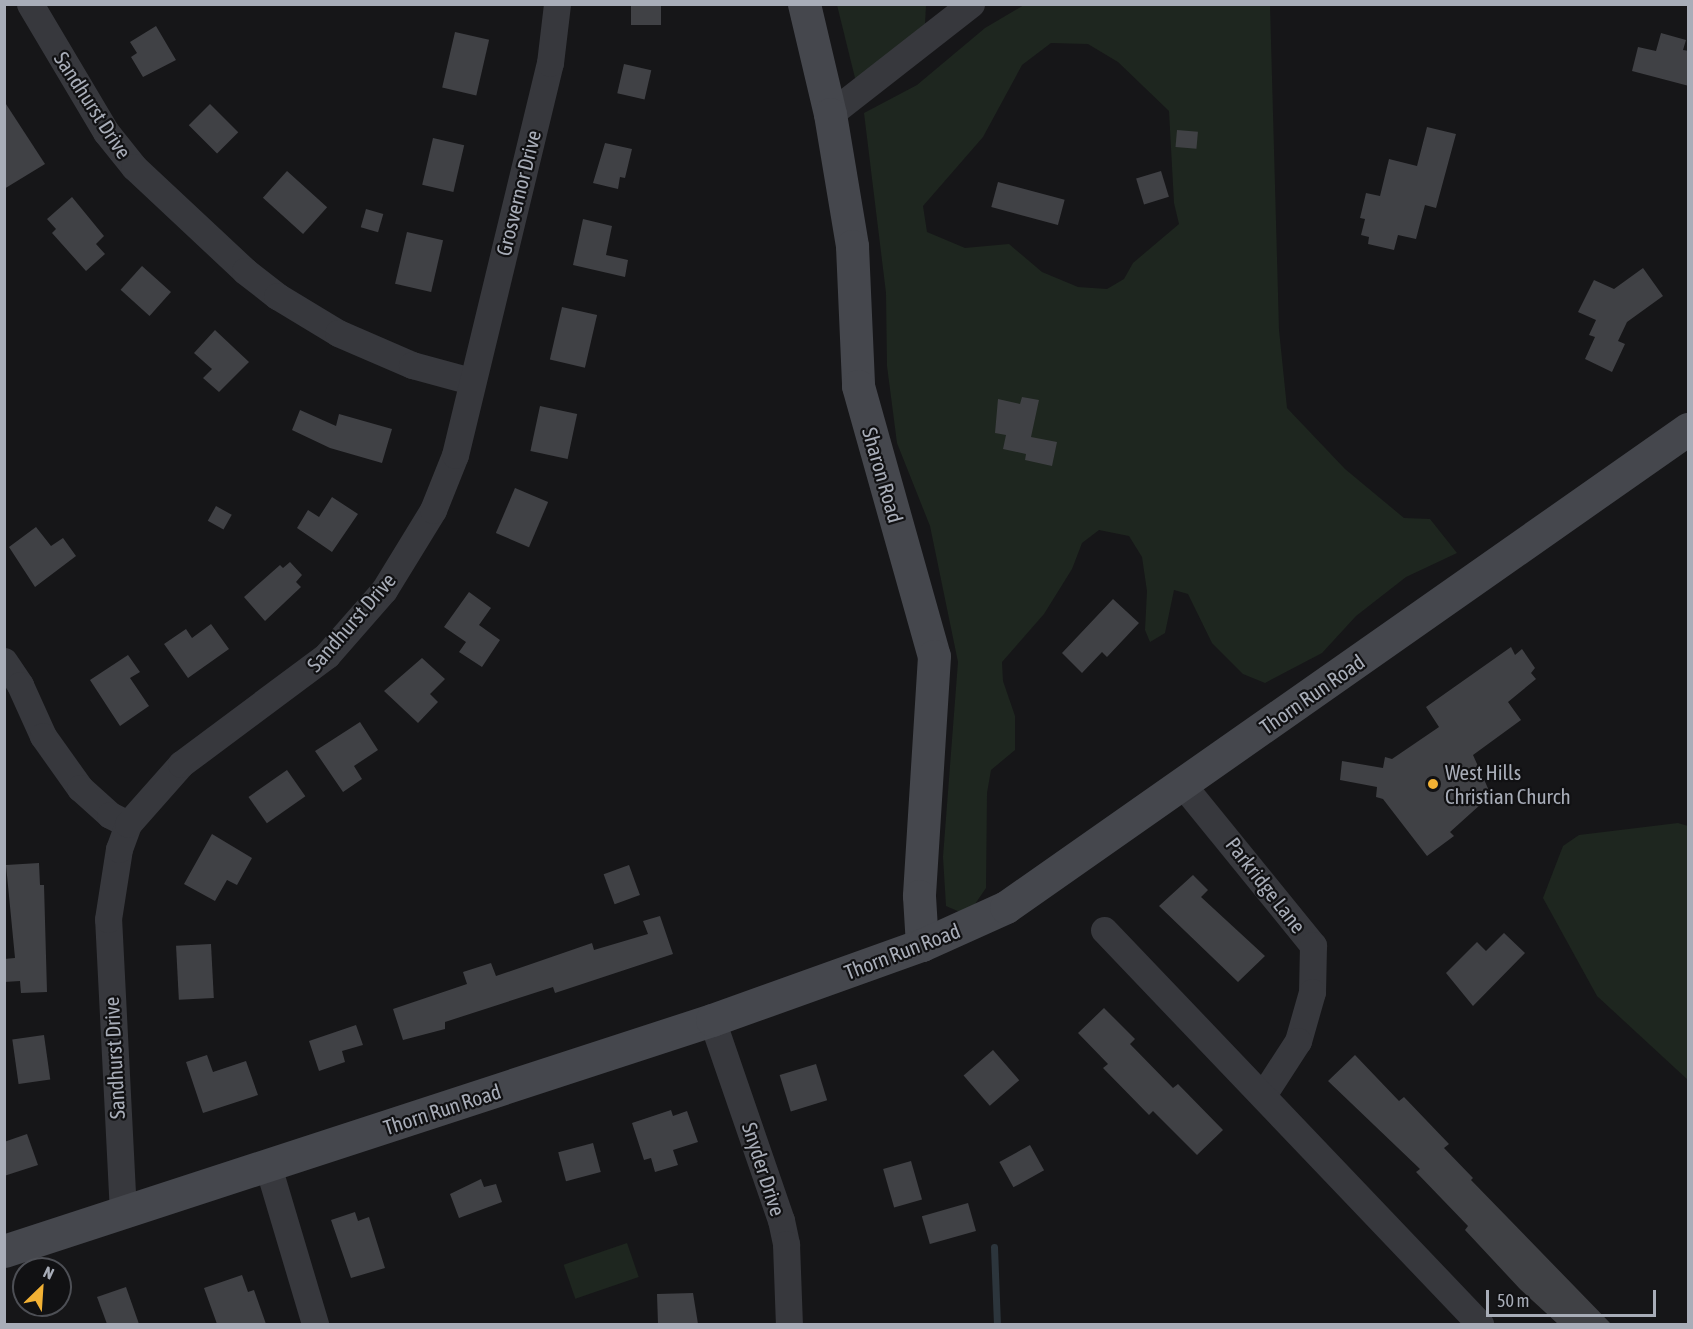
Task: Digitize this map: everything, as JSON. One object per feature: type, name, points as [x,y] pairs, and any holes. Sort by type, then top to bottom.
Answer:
[{"type":"street","name":"Sandhurst Drive","points":[[30,4],[106,132],[134,167],[245,271],[287,303],[338,333],[412,365],[471,381],[455,455],[433,510],[384,590],[327,655],[181,764],[128,824],[110,893],[107,927],[123,1213]]},
{"type":"street","name":"Grosvernor Drive","points":[[471,381],[550,63],[557,4]]},
{"type":"street","name":"Sharon Road","points":[[804,4],[830,114],[852,246],[858,386],[934,656],[919,897],[922,945]]},
{"type":"street","points":[[830,114],[971,4]]},
{"type":"street","name":"Thorn Run Road","points":[[4,1251],[712,1020],[922,945],[1006,907],[1689,429]]},
{"type":"street","points":[[4,661],[20,685],[43,736],[80,788],[110,815],[128,824]]},
{"type":"street","name":"Parkridge Lane","points":[[1182,784],[1313,945],[1312,992],[1298,1041],[1263,1095]]},
{"type":"street","points":[[1104,930],[1480,1324]]},
{"type":"street","name":"Snyder Drive","points":[[712,1020],[781,1220],[786,1244],[789,1324]]},
{"type":"street","points":[[268,1166],[315,1324]]},
{"type":"shaded area","points":[[837,5],[926,5],[925,24],[857,86]]},
{"type":"shaded area","points":[[1024,5],[1270,5],[1279,330],[1287,408],[1345,469],[1404,518],[1430,519],[1457,553],[1406,577],[1356,616],[1322,653],[1265,683],[1243,674],[1212,643],[1188,594],[1174,590],[1165,633],[1150,642],[1145,630],[1147,591],[1142,557],[1129,536],[1099,530],[1082,543],[1072,569],[1044,614],[1002,662],[1003,681],[1015,716],[1015,750],[991,770],[987,793],[986,888],[975,904],[960,912],[946,906],[943,857],[958,662],[930,526],[897,443],[887,366],[886,293],[864,113],[917,85],[985,28]],"holes":[[[1051,43],[1088,44],[1118,62],[1169,111],[1174,203],[1179,224],[1133,263],[1124,279],[1107,289],[1078,287],[1042,272],[1009,244],[965,248],[927,232],[923,206],[983,137],[1022,65]]]},
{"type":"shaded area","points":[[1678,823],[1688,826],[1688,1080],[1597,996],[1543,898],[1563,846],[1579,835]]},
{"type":"shaded area","points":[[627,1243],[639,1277],[575,1299],[564,1265]]},
{"type":"building","points":[[631,4],[661,4],[661,25],[631,25]]},
{"type":"building","points":[[156,26],[176,60],[143,77],[131,57],[137,53],[130,42]]},
{"type":"building","points":[[455,32],[489,40],[476,95],[442,88]]},
{"type":"building","points":[[1661,33],[1686,40],[1683,50],[1689,51],[1689,86],[1632,71],[1638,47],[1656,51]]},
{"type":"building","points":[[624,64],[651,70],[645,100],[617,93]]},
{"type":"building","points":[[4,101],[45,164],[4,189]]},
{"type":"building","points":[[210,104],[238,132],[217,153],[189,125]]},
{"type":"building","points":[[1427,127],[1456,134],[1436,208],[1425,205],[1416,239],[1398,235],[1394,250],[1368,244],[1369,237],[1361,235],[1365,219],[1360,218],[1366,193],[1380,196],[1389,159],[1417,166]]},
{"type":"building","points":[[1177,130],[1198,132],[1196,149],[1176,147]]},
{"type":"building","points":[[433,138],[464,145],[453,192],[422,185]]},
{"type":"building","points":[[605,143],[632,149],[625,178],[620,177],[618,189],[593,183]]},
{"type":"building","points":[[287,171],[327,207],[303,234],[263,198]]},
{"type":"building","points":[[1161,171],[1169,197],[1144,204],[1136,179]]},
{"type":"building","points":[[998,182],[1065,200],[1058,225],[991,207]]},
{"type":"building","points":[[72,197],[104,236],[96,244],[105,254],[86,271],[52,233],[56,229],[47,219]]},
{"type":"building","points":[[366,209],[383,214],[378,232],[361,227]]},
{"type":"building","points":[[583,219],[612,226],[606,255],[628,260],[625,277],[573,265]]},
{"type":"building","points":[[407,232],[443,240],[431,292],[395,284]]},
{"type":"building","points":[[142,266],[171,292],[150,316],[121,290]]},
{"type":"building","points":[[1643,268],[1663,296],[1627,322],[1618,341],[1625,344],[1612,372],[1585,359],[1595,337],[1589,335],[1596,320],[1578,312],[1594,280],[1614,289]]},
{"type":"building","points":[[562,307],[597,315],[585,368],[550,360]]},
{"type":"building","points":[[215,330],[249,362],[219,392],[203,378],[212,369],[194,353]]},
{"type":"building","points":[[1022,397],[1039,400],[1031,437],[1057,442],[1052,466],[1025,460],[1026,454],[1003,449],[1006,435],[995,433],[998,399],[1020,404]]},
{"type":"building","points":[[540,406],[577,414],[568,459],[530,451]]},
{"type":"building","points":[[300,410],[336,426],[339,414],[392,429],[382,463],[330,448],[292,430]]},
{"type":"building","points":[[515,488],[548,502],[529,547],[496,533]]},
{"type":"building","points":[[332,497],[358,514],[332,552],[297,528],[308,510],[319,517]]},
{"type":"building","points":[[216,506],[232,515],[224,530],[208,521]]},
{"type":"building","points":[[36,527],[51,546],[63,538],[76,556],[35,587],[9,547]]},
{"type":"building","points":[[290,562],[302,575],[296,582],[301,587],[265,621],[244,597],[280,565],[283,568]]},
{"type":"building","points":[[469,592],[491,608],[479,625],[500,640],[482,667],[459,652],[466,642],[444,627]]},
{"type":"building","points":[[1113,599],[1139,623],[1107,657],[1102,652],[1082,673],[1062,653]]},
{"type":"building","points":[[211,624],[229,649],[188,678],[164,644],[186,629],[192,638]]},
{"type":"building","points":[[1511,647],[1515,655],[1522,649],[1535,668],[1531,673],[1536,679],[1508,702],[1521,720],[1473,755],[1491,795],[1450,832],[1454,836],[1427,856],[1383,799],[1376,797],[1377,787],[1340,780],[1342,761],[1383,768],[1385,757],[1392,759],[1439,727],[1426,707]]},
{"type":"building","points":[[128,655],[140,672],[130,678],[149,706],[120,726],[90,680]]},
{"type":"building","points":[[422,658],[445,679],[430,694],[438,702],[418,723],[384,691]]},
{"type":"building","points":[[360,722],[378,750],[354,766],[362,779],[343,792],[315,751]]},
{"type":"building","points":[[287,770],[305,796],[267,823],[248,797]]},
{"type":"building","points":[[212,834],[252,858],[237,885],[227,880],[215,901],[184,884]]},
{"type":"building","points":[[39,863],[40,885],[44,885],[47,992],[21,993],[20,981],[4,982],[4,959],[15,958],[6,865]]},
{"type":"building","points":[[629,865],[640,895],[615,904],[604,874]]},
{"type":"building","points":[[1193,875],[1208,890],[1201,897],[1265,956],[1238,982],[1159,906]]},
{"type":"building","points":[[660,916],[673,954],[555,993],[553,987],[445,1022],[445,1029],[403,1040],[393,1009],[467,984],[463,972],[491,963],[496,976],[592,943],[594,950],[648,934],[643,921]]},
{"type":"building","points":[[1504,933],[1525,953],[1473,1006],[1446,973],[1477,942],[1486,951]]},
{"type":"building","points":[[211,944],[214,998],[179,1000],[176,946]]},
{"type":"building","points":[[1104,1008],[1135,1039],[1130,1044],[1173,1088],[1178,1084],[1223,1130],[1197,1155],[1153,1111],[1149,1115],[1103,1068],[1108,1064],[1078,1033]]},
{"type":"building","points":[[356,1025],[363,1045],[342,1051],[345,1062],[319,1071],[309,1041]]},
{"type":"building","points":[[44,1035],[50,1080],[19,1084],[12,1039]]},
{"type":"building","points":[[993,1050],[1019,1080],[990,1106],[964,1076]]},
{"type":"building","points":[[207,1055],[213,1072],[246,1061],[258,1095],[203,1113],[186,1062]]},
{"type":"building","points":[[1355,1055],[1399,1101],[1404,1097],[1449,1144],[1444,1148],[1473,1178],[1471,1180],[1611,1324],[1558,1324],[1520,1289],[1465,1230],[1468,1226],[1416,1172],[1420,1169],[1328,1081]]},
{"type":"building","points":[[816,1064],[827,1100],[791,1111],[780,1075]]},
{"type":"building","points":[[671,1110],[673,1116],[687,1111],[698,1142],[673,1150],[678,1165],[655,1172],[651,1158],[644,1160],[632,1123]]},
{"type":"building","points":[[27,1134],[38,1165],[4,1176],[4,1142]]},
{"type":"building","points":[[593,1143],[601,1172],[566,1181],[558,1152]]},
{"type":"building","points":[[1030,1145],[1044,1170],[1013,1187],[999,1162]]},
{"type":"building","points":[[911,1161],[922,1199],[894,1207],[883,1169]]},
{"type":"building","points":[[481,1179],[484,1187],[496,1184],[502,1202],[459,1218],[450,1194]]},
{"type":"building","points":[[968,1203],[976,1231],[930,1244],[922,1216]]},
{"type":"building","points":[[355,1212],[358,1221],[369,1217],[385,1268],[351,1278],[331,1220]]},
{"type":"building","points":[[242,1275],[248,1292],[254,1290],[266,1324],[217,1324],[204,1288]]},
{"type":"building","points":[[126,1287],[139,1324],[107,1324],[97,1297]]},
{"type":"building","points":[[693,1293],[698,1324],[658,1324],[657,1294]]},
{"type":"waterway","points":[[994,1247],[997,1324]]},
{"type":"place","name":"West Hills Christian Church","points":[[1433,784]]}]
